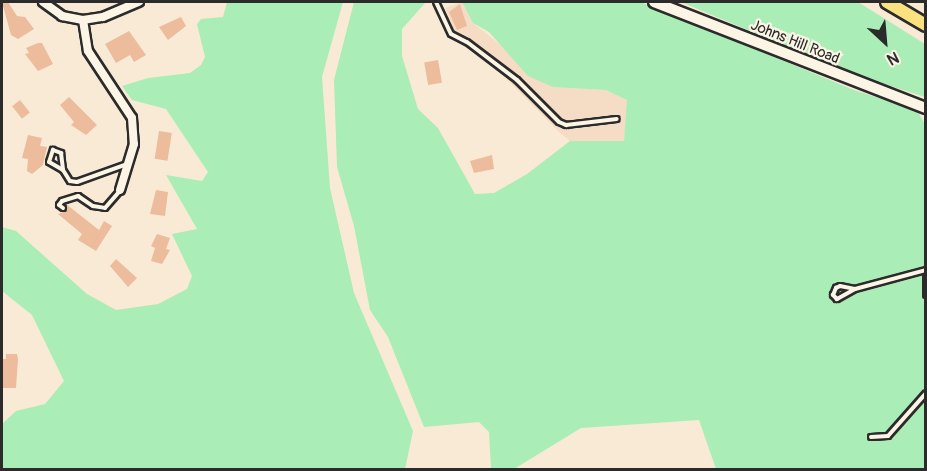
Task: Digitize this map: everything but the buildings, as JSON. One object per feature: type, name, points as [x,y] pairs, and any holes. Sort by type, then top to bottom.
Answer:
[{"type":"main road","name":"Johns Hill Road","points":[[654,2],[926,108]]},
{"type":"main road","points":[[887,2],[926,25]]},
{"type":"street","points":[[43,2],[62,16],[83,20],[103,17],[139,2]]},
{"type":"street","points":[[83,20],[88,51],[132,118],[134,144],[120,190]]},
{"type":"lane","points":[[436,2],[451,34],[467,42],[517,80],[559,122],[566,125],[617,119]]},
{"type":"lane","points":[[63,170],[61,153],[53,150],[49,162],[63,170],[76,182],[128,164]]},
{"type":"lane","points":[[63,208],[59,205],[62,201],[78,196],[93,207],[105,208],[120,190]]},
{"type":"lane","points":[[855,289],[840,286],[833,295],[841,299],[855,289],[926,272],[926,295]]},
{"type":"lane","points":[[871,437],[888,436],[926,393]]},
{"type":"shaded area","points":[[462,2],[473,23],[553,87],[606,90],[628,99],[624,141],[593,144],[570,141],[559,132],[499,71],[458,42],[445,8]]},
{"type":"green space","points":[[227,2],[343,2],[322,77],[330,188],[354,293],[413,431],[405,469],[2,469],[2,424],[16,411],[45,404],[64,381],[32,315],[2,291],[2,227],[16,231],[87,294],[116,310],[158,304],[187,289],[192,276],[172,234],[197,229],[166,175],[202,181],[208,172],[166,109],[132,100],[122,86],[148,78],[190,73],[201,65],[205,57],[197,24],[201,19],[223,17]]},
{"type":"green space","points":[[354,2],[426,2],[402,29],[402,56],[418,109],[438,128],[475,194],[494,193],[527,174],[570,141],[624,141],[627,100],[606,90],[553,87],[528,76],[489,32],[473,23],[462,2],[641,2],[854,90],[917,110],[926,126],[925,469],[716,469],[699,420],[581,428],[514,469],[491,469],[489,432],[479,422],[424,427],[388,337],[370,310],[354,226],[337,167],[334,80]]},
{"type":"green space","points":[[681,2],[858,2],[925,44],[925,97],[853,74]]}]
